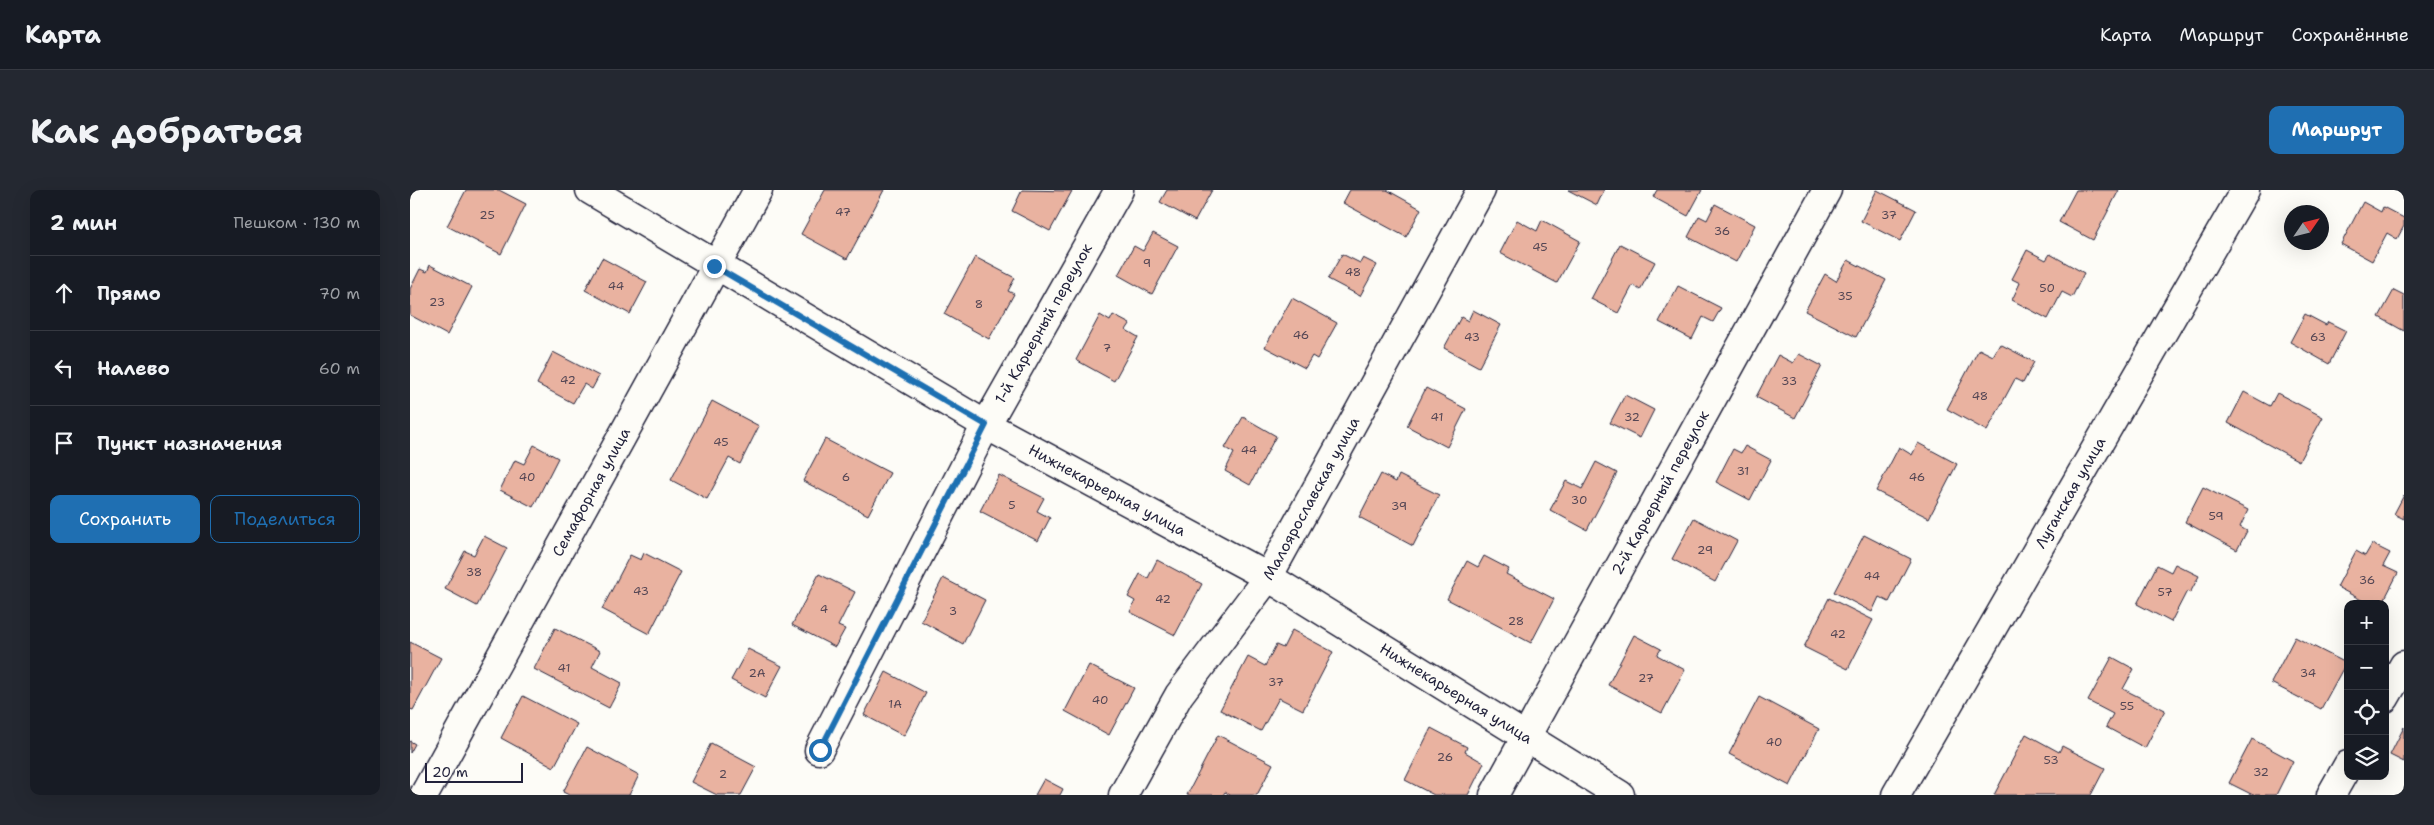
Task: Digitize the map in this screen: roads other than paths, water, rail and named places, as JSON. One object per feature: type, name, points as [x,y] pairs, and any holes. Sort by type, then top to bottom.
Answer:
[{"type":"street","name":"Нижнекарьерная улица","points":[[590,190],[714,266],[986,425],[1268,576],[1620,795]]},
{"type":"street","name":"Семафорная улица","points":[[424,795],[714,266],[758,190]]},
{"type":"street","name":"1-й Карьерный переулок","points":[[820,750],[986,425],[1119,190]]},
{"type":"street","name":"Малоярославская улица","points":[[1123,795],[1179,695],[1268,576],[1481,190]]},
{"type":"street","name":"2-й Карьерный переулок","points":[[1494,795],[1827,190]]},
{"type":"street","name":"Луганская улица","points":[[1896,795],[2245,190]]},
{"type":"street","points":[[2389,691],[2404,665]]},
{"type":"street","points":[[2331,795],[2344,772]]}]
